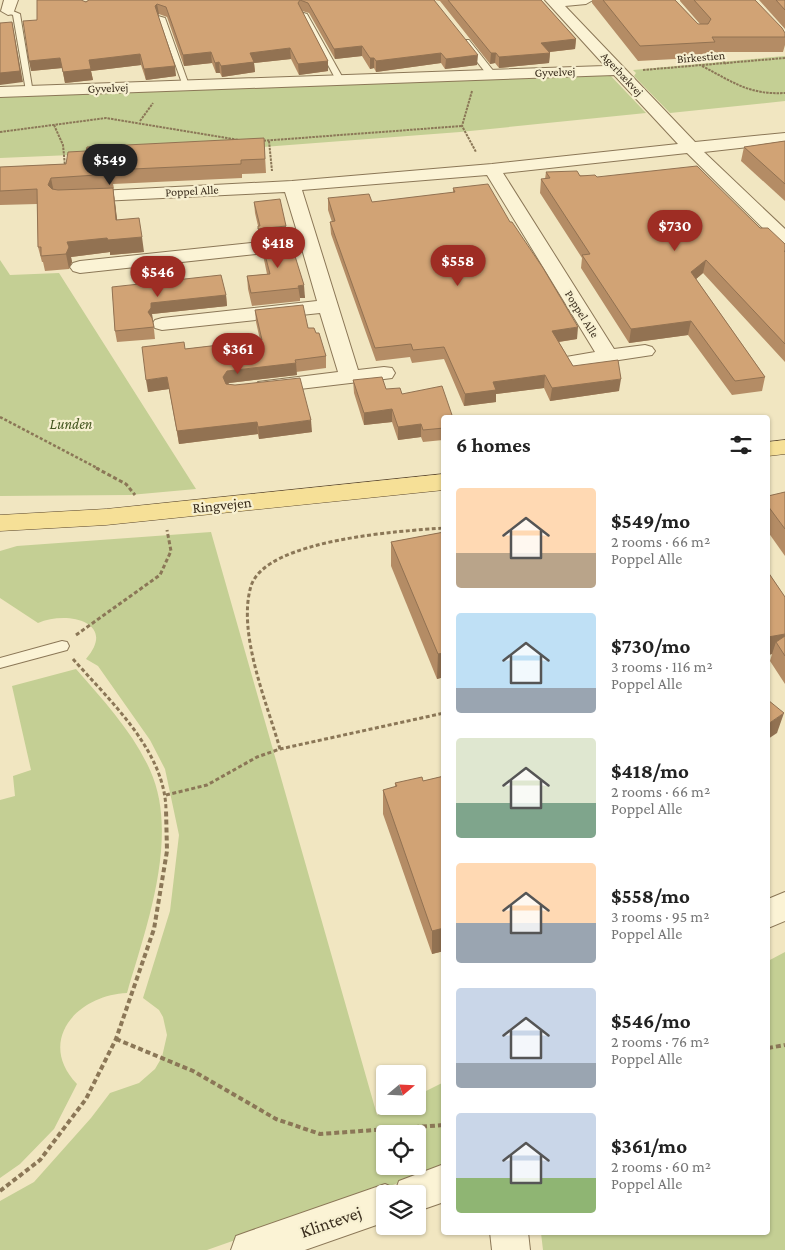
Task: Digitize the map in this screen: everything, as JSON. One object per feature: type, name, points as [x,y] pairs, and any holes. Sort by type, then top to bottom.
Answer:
[{"type":"main road","points":[[770,449],[785,447]]},
{"type":"main road","name":"Ringvejen","points":[[0,523],[106,516],[441,482]]},
{"type":"street","points":[[554,1],[586,0]]},
{"type":"street","name":"Agerbækvej","points":[[554,1],[691,148]]},
{"type":"street","name":"Gyvelvej","points":[[0,92],[618,70]]},
{"type":"street","name":"Poppel Alle","points":[[61,198],[282,186],[492,169],[785,138]]},
{"type":"street","points":[[691,148],[785,240]]},
{"type":"street","name":"Poppel Alle","points":[[492,169],[608,356]]},
{"type":"street","points":[[282,186],[309,243],[350,377]]},
{"type":"street","points":[[80,267],[309,243]]},
{"type":"street","points":[[162,324],[329,306]]},
{"type":"street","name":"Poppel Alle","points":[[573,361],[645,351]]},
{"type":"street","points":[[246,389],[384,373]]},
{"type":"street","points":[[770,913],[785,906]]},
{"type":"street","points":[[426,1189],[441,1184]]},
{"type":"street","name":"Klintevej","points":[[250,1250],[376,1206]]},
{"type":"street","points":[[508,1235],[511,1250]]},
{"type":"lane","points":[[9,6],[16,14],[30,91]]},
{"type":"lane","points":[[303,14],[340,80]]},
{"type":"lane","points":[[161,18],[186,86]]},
{"type":"lane","points":[[459,32],[492,75]]},
{"type":"lane","points":[[0,663],[62,646]]},
{"type":"path","points":[[713,49],[726,64]]},
{"type":"path","name":"Birkestien","points":[[618,70],[648,70],[785,58]]},
{"type":"path","points":[[702,66],[748,90],[765,94],[785,93]]},
{"type":"path","points":[[474,75],[462,126],[481,162],[492,169]]},
{"type":"path","points":[[0,132],[120,119],[241,140]]},
{"type":"path","points":[[54,125],[64,144],[67,156],[61,198]]},
{"type":"path","points":[[260,141],[462,126]]},
{"type":"path","points":[[269,141],[282,186]]},
{"type":"path","points":[[0,417],[126,484],[137,497]]},
{"type":"path","points":[[0,1191],[40,1160],[86,1099],[116,1039],[154,929],[167,850],[166,795],[150,755],[125,719],[62,646],[91,623],[160,575],[171,551],[166,528]]},
{"type":"path","points":[[280,749],[250,642],[248,608],[252,585],[262,570],[278,560],[335,542],[378,533],[441,528]]},
{"type":"path","points":[[166,795],[207,785],[257,757],[280,749],[441,714]]},
{"type":"path","points":[[116,1039],[193,1071],[276,1119],[320,1134],[441,1125]]},
{"type":"path","points":[[770,1048],[785,1045]]},
{"type":"green space","points":[[785,56],[785,101],[670,113],[634,76],[636,73],[633,70]]},
{"type":"green space","points":[[609,74],[646,113],[460,132],[263,147],[0,158],[0,97]]},
{"type":"green space","name":"Lunden","points":[[0,260],[10,275],[59,273],[196,489],[130,495],[0,496]]},
{"type":"green space","points":[[211,532],[376,1115],[426,1115],[426,1091],[441,1084],[441,1168],[426,1173],[426,1125],[376,1125],[376,1175],[421,1175],[393,1185],[376,1185],[376,1191],[207,1250],[0,1250],[0,1201],[34,1182],[91,1118],[110,1093],[139,1083],[155,1069],[162,1057],[167,1035],[163,1017],[159,1010],[143,998],[170,911],[179,835],[165,769],[150,740],[98,666],[86,659],[94,646],[96,636],[93,628],[85,622],[74,619],[50,619],[38,623],[0,598],[0,551],[17,546]]},
{"type":"green space","points":[[76,669],[126,730],[150,770],[158,796],[162,824],[157,882],[151,911],[127,993],[109,996],[92,1002],[78,1011],[68,1023],[62,1037],[60,1052],[65,1068],[77,1084],[54,1129],[20,1164],[0,1178],[0,800],[15,796],[13,776],[31,770],[12,686]]},
{"type":"green space","points":[[785,952],[785,1250],[543,1250],[541,1235],[770,1235],[770,960]]},
{"type":"building","points":[[37,0],[81,0],[86,2],[89,0],[300,0],[298,3],[328,61],[298,64],[290,48],[250,53],[254,62],[221,66],[219,62],[215,63],[211,52],[183,55],[166,7],[157,4],[155,6],[175,66],[144,69],[140,54],[89,60],[91,69],[63,72],[60,58],[29,61],[23,21],[37,20]]},
{"type":"building","points":[[300,0],[434,0],[478,55],[446,59],[441,53],[376,61],[374,58],[370,58],[362,46],[334,49],[308,3]]},
{"type":"building","points":[[448,0],[541,0],[576,39],[541,43],[550,53],[499,57],[496,53],[491,53]]},
{"type":"building","points":[[603,0],[675,0],[698,24],[708,24],[711,19],[694,0],[755,0],[782,28],[785,37],[712,37],[715,42],[640,46]]},
{"type":"building","points":[[776,0],[785,0],[785,10]]},
{"type":"building","points":[[12,22],[20,71],[0,73],[0,23]]},
{"type":"building","points":[[264,138],[265,159],[241,160],[241,164],[111,170],[111,174],[51,178],[48,185],[52,189],[58,190],[113,188],[116,220],[139,218],[142,237],[67,242],[69,247],[66,254],[41,256],[41,247],[38,247],[37,189],[0,191],[0,167],[66,164],[68,152],[86,151],[87,147]]},
{"type":"building","points":[[785,141],[785,184],[744,147]]},
{"type":"building","points":[[697,166],[760,228],[768,228],[785,244],[785,344],[706,260],[691,272],[765,377],[735,381],[691,321],[631,329],[582,255],[590,254],[541,179],[550,178],[546,172],[577,171],[580,176],[595,175],[597,177]]},
{"type":"building","points":[[488,184],[510,222],[512,222],[543,268],[578,327],[552,331],[573,366],[618,360],[621,379],[552,388],[545,375],[493,382],[496,390],[465,394],[444,347],[413,350],[411,344],[375,348],[330,222],[335,221],[328,198],[369,194],[372,202],[455,192],[453,188]]},
{"type":"building","points":[[280,199],[286,226],[258,229],[258,226],[260,226],[254,202]]},
{"type":"building","points":[[290,240],[304,285],[298,286],[299,288],[251,293],[247,276],[270,274],[262,243]]},
{"type":"building","points":[[221,275],[226,295],[151,303],[151,308],[148,312],[154,327],[115,331],[112,287]]},
{"type":"building","points":[[303,305],[308,328],[314,328],[316,333],[319,333],[326,356],[295,360],[296,363],[227,371],[223,377],[226,384],[235,385],[300,378],[311,420],[258,427],[257,422],[177,431],[167,377],[146,380],[142,347],[184,342],[185,349],[262,340],[255,310]]},
{"type":"building","points":[[382,377],[386,389],[400,388],[402,394],[442,386],[452,415],[441,415],[441,428],[423,430],[421,424],[398,427],[392,409],[364,413],[353,380]]},
{"type":"building","points":[[785,492],[785,529],[770,509],[770,496]]},
{"type":"building","points":[[441,533],[441,654],[438,654],[391,542]]},
{"type":"building","points":[[770,575],[785,597],[785,634],[770,637]]},
{"type":"building","points":[[785,636],[785,656],[776,642]]},
{"type":"building","points":[[770,702],[784,713],[770,723]]},
{"type":"building","points":[[422,777],[423,781],[441,777],[441,929],[432,931],[383,790],[397,786],[395,783]]}]
